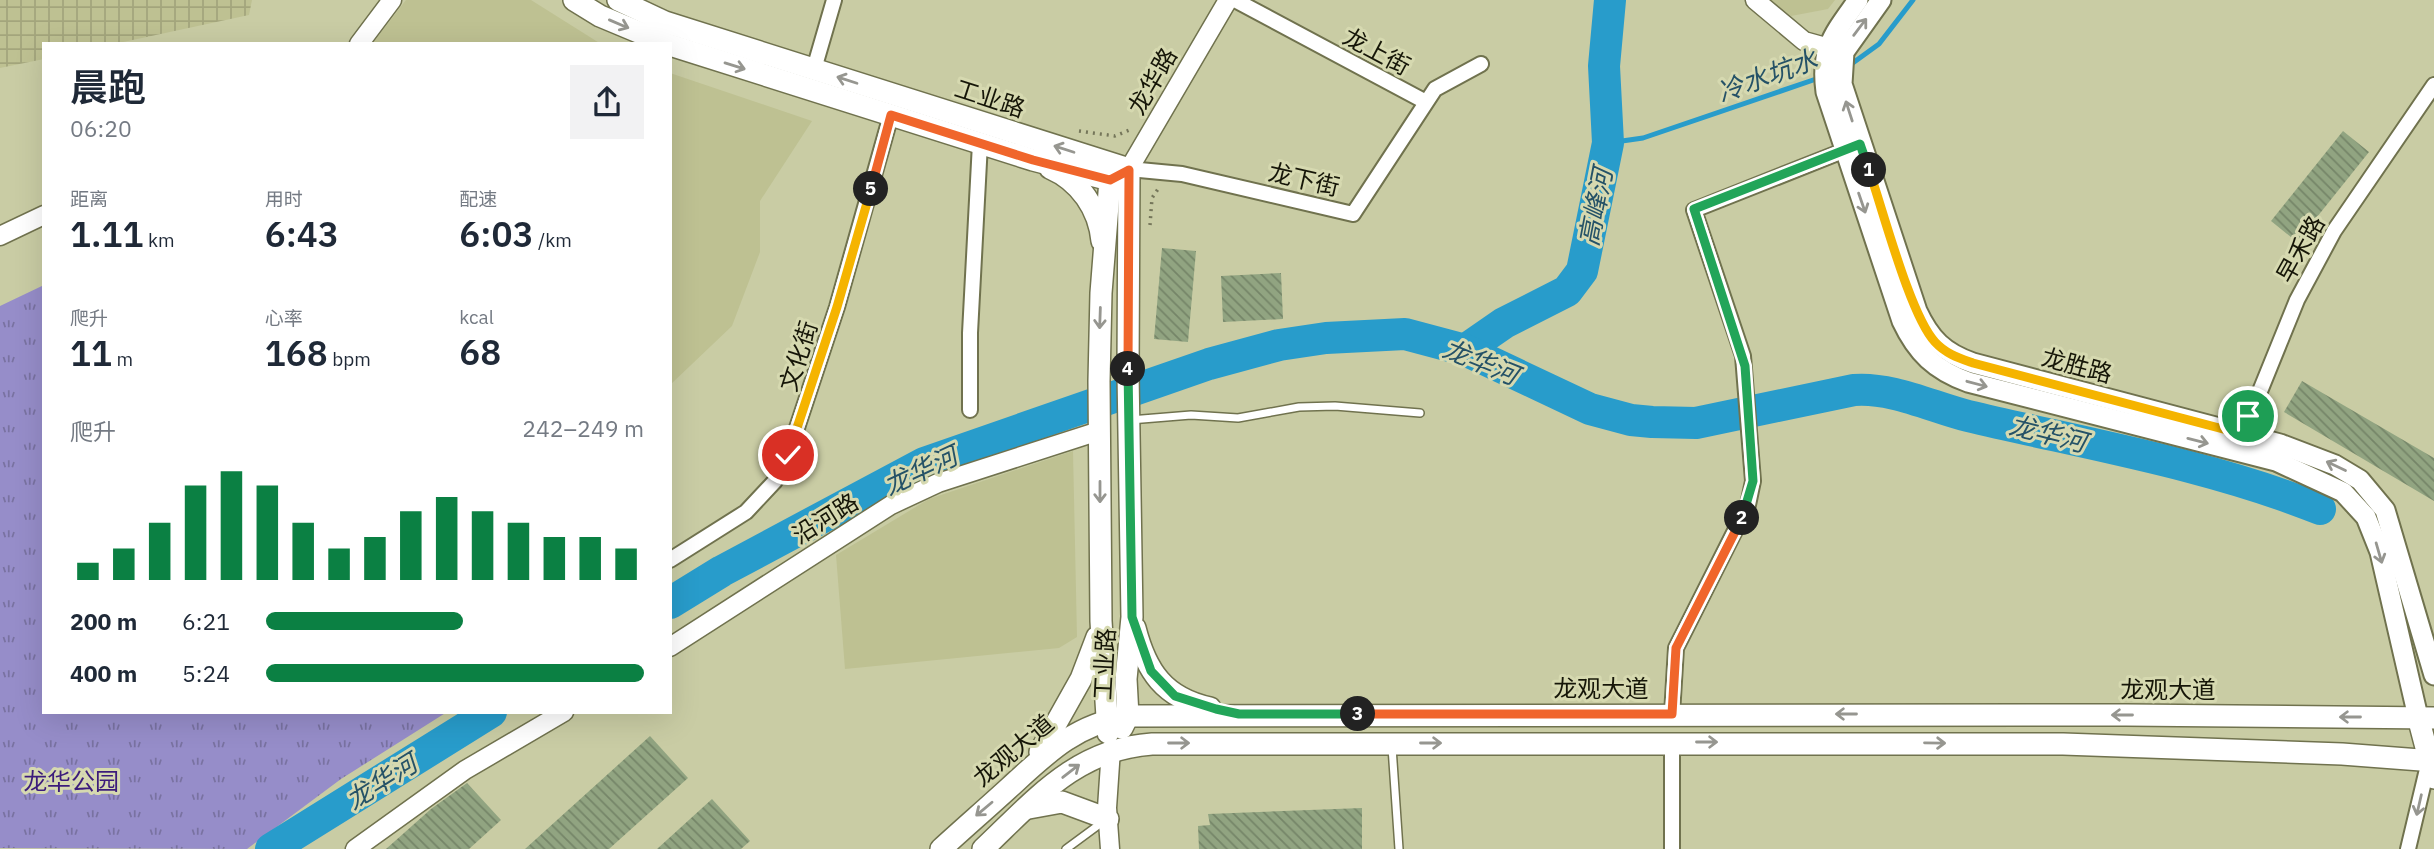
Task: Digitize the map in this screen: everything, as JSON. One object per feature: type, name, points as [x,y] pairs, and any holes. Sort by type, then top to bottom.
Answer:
[{"type":"main road","name":"工业路","points":[[574,0],[600,16],[664,42]]},
{"type":"main road","name":"工业路","points":[[618,0],[665,22],[814,69],[1120,175]]},
{"type":"main road","points":[[1834,56],[1858,0]]},
{"type":"main road","points":[[1834,56],[1881,0]]},
{"type":"main road","name":"工业路","points":[[672,45],[1033,160],[1120,175]]},
{"type":"main road","name":"龙胜路","points":[[1834,56],[1834,88],[1902,321],[1918,350],[1929,361],[1968,382],[2240,442],[2294,448],[2335,465],[2360,480],[2379,499],[2393,533],[2414,614],[2434,675]]},
{"type":"main road","points":[[1033,160],[1058,171],[1083,192],[1097,218],[1104,256]]},
{"type":"main road","name":"工业路","points":[[1111,749],[1105,720],[1101,621],[1099,381],[1104,256],[1120,175]]},
{"type":"main road","name":"工业路","points":[[1111,749],[1128,716],[1126,679],[1132,617],[1128,373],[1120,175]]},
{"type":"main road","name":"龙胜路","points":[[2240,442],[2276,461],[2327,482],[2353,500],[2366,517],[2380,552],[2426,718]]},
{"type":"main road","points":[[1132,617],[1146,662],[1165,689],[1187,702],[1239,714]]},
{"type":"main road","points":[[1027,770],[1056,727],[1081,679],[1092,655],[1101,621]]},
{"type":"main road","name":"龙观大道","points":[[941,849],[1067,737],[1105,720],[1128,716],[1672,714],[2426,718]]},
{"type":"main road","points":[[983,849],[1071,769],[1111,749],[1163,743],[2063,744],[2342,754],[2433,767],[2426,718]]},
{"type":"main road","points":[[1024,810],[1039,803],[1062,802],[1108,819]]},
{"type":"street","points":[[360,42],[392,0]]},
{"type":"street","points":[[814,69],[834,0]]},
{"type":"street","name":"龙华路","points":[[1120,175],[1228,0]]},
{"type":"street","name":"龙上街","points":[[1235,0],[1424,102]]},
{"type":"street","points":[[1755,0],[1804,41],[1834,56]]},
{"type":"street","name":"龙下街","points":[[1120,175],[1182,173],[1353,214],[1424,102],[1445,82],[1481,64]]},
{"type":"street","name":"早禾路","points":[[2240,442],[2297,299],[2334,231],[2434,85]]},
{"type":"street","name":"文化街","points":[[672,559],[746,512],[775,481],[788,455],[837,307],[891,115]]},
{"type":"street","points":[[970,410],[970,333],[980,143]]},
{"type":"street","points":[[1672,714],[1676,648],[1752,493],[1751,435],[1740,346],[1694,209],[1852,147]]},
{"type":"street","points":[[0,236],[42,216]]},
{"type":"street","name":"沿河路","points":[[672,647],[869,527],[891,505],[938,483],[1099,427]]},
{"type":"street","points":[[355,849],[465,770],[561,714]]},
{"type":"street","points":[[1672,742],[1672,849]]},
{"type":"street","points":[[1110,849],[1108,819],[1111,749]]},
{"type":"street","points":[[2408,849],[2433,767]]},
{"type":"lane","points":[[1129,417],[1191,415],[1238,418],[1299,407],[1335,406],[1420,413]]},
{"type":"lane","points":[[1392,743],[1399,849]]},
{"type":"lane","points":[[1066,849],[1108,819]]},
{"type":"path","points":[[1150,229],[1152,198],[1163,181]]},
{"type":"shaded area","points":[[0,0],[252,0],[249,15],[123,42],[42,42],[42,59],[0,68]]},
{"type":"shaded area","points":[[406,0],[531,0],[598,42],[374,42]]},
{"type":"shaded area","points":[[1770,0],[1835,0],[1828,9],[1791,16]]},
{"type":"shaded area","points":[[672,74],[812,121],[760,201],[760,252],[732,326],[672,383]]},
{"type":"shaded area","points":[[1073,451],[1077,637],[1059,648],[845,669],[836,555],[929,499]]},
{"type":"green space","name":"龙华公园","points":[[42,286],[42,714],[444,714],[341,779],[247,849],[0,848],[0,306]]},
{"type":"building","points":[[2343,131],[2369,152],[2297,242],[2271,221]]},
{"type":"building","points":[[1162,248],[1196,251],[1188,342],[1154,339]]},
{"type":"building","points":[[1281,273],[1283,319],[1223,322],[1221,276]]},
{"type":"building","points":[[2302,381],[2434,458],[2434,501],[2284,412]]},
{"type":"building","points":[[650,736],[688,778],[609,849],[525,849]]},
{"type":"building","points":[[467,783],[501,820],[469,849],[386,849],[431,809]]},
{"type":"building","points":[[712,799],[750,841],[741,849],[657,849]]},
{"type":"building","points":[[1362,808],[1362,849],[1199,849],[1198,826],[1210,825],[1208,814]]},
{"type":"waterway","name":"高峰河","points":[[1465,350],[1504,323],[1567,291],[1582,271],[1608,143],[1604,66],[1610,0]]},
{"type":"waterway","name":"冷水坑水","points":[[1850,65],[1879,44],[1913,0]]},
{"type":"waterway","name":"冷水坑水","points":[[1608,143],[1643,138],[1822,77]]},
{"type":"waterway","name":"龙华河","points":[[672,602],[722,571],[924,463],[1209,364],[1279,345],[1326,338],[1405,334],[1465,350],[1590,409],[1631,420],[1696,423],[1854,390],[1883,392],[1912,398],[1968,416],[2191,467],[2278,493],[2320,509]]},
{"type":"waterway","name":"龙华河","points":[[271,849],[488,714]]},
{"type":"route","points":[[788,455],[837,307],[891,115],[1033,160],[1083,170],[1110,180],[1129,170],[1128,373],[1132,617],[1146,662],[1165,689],[1187,702],[1216,709],[1239,714],[1672,714],[1676,648],[1686,622],[1748,505],[1753,481],[1743,356],[1694,209],[1860,144],[1917,311],[1933,341],[1944,351],[1973,363],[2242,434],[2248,416]]}]
